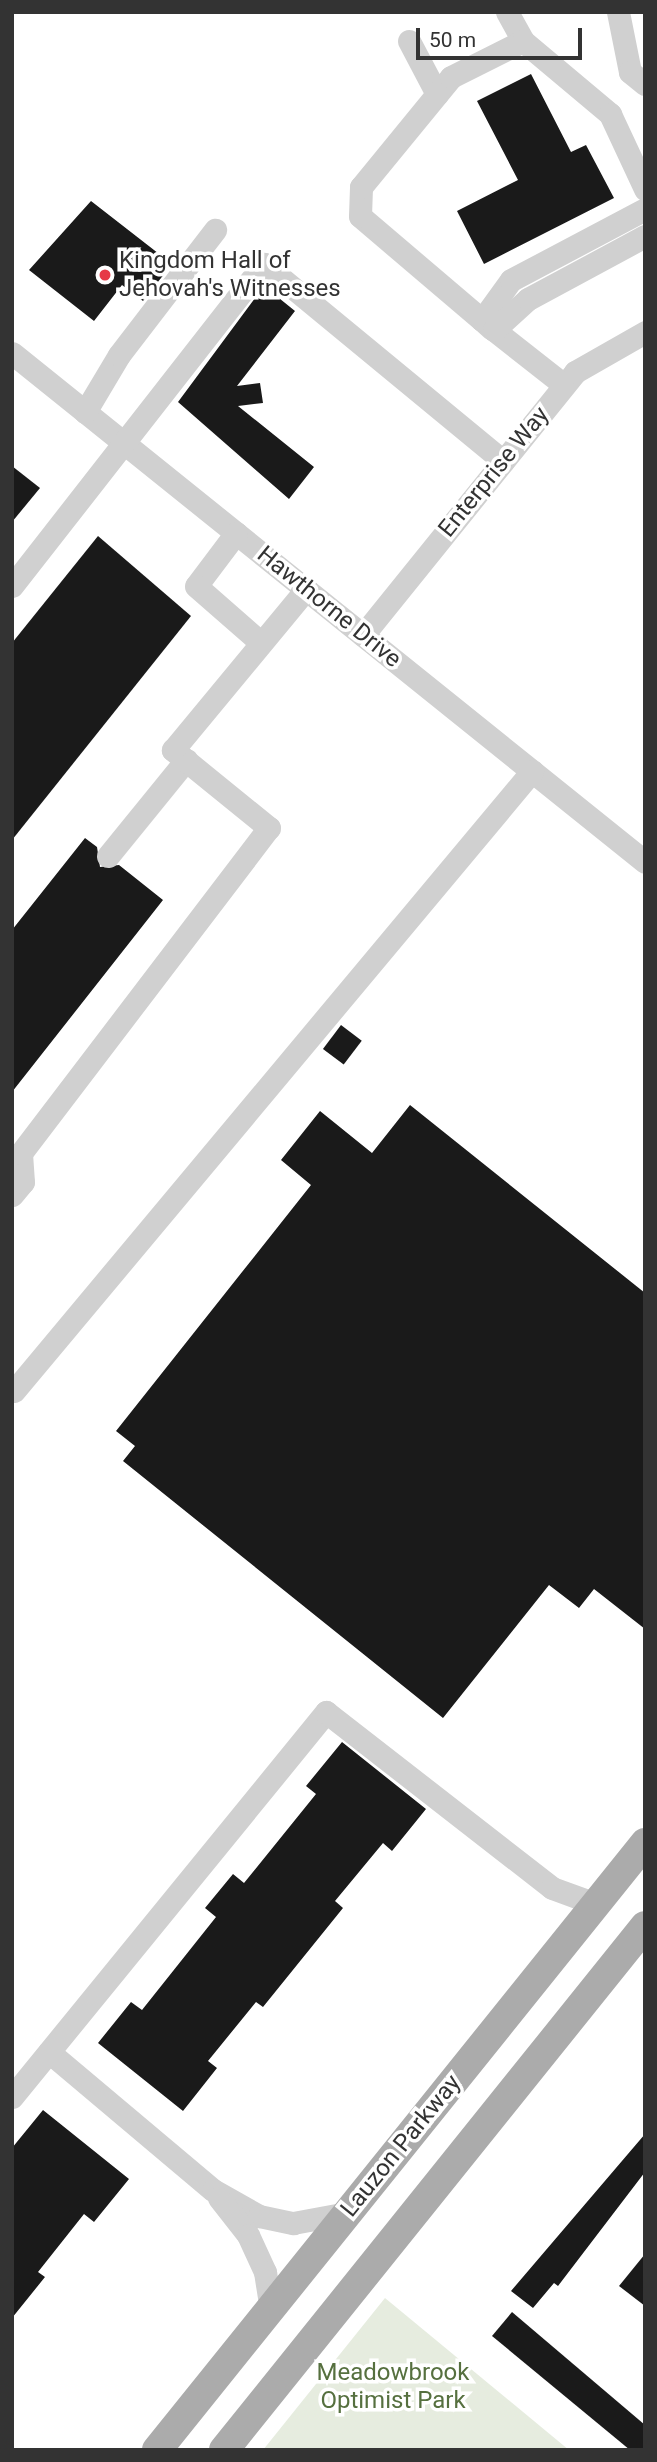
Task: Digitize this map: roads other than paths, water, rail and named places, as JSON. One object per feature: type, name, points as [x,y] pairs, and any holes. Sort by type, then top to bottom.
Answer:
[{"type":"main road","name":"Lauzon Parkway","points":[[157,2450],[645,1843]]},
{"type":"main road","points":[[224,2450],[645,1926]]},
{"type":"street","points":[[507,12],[523,41],[610,114],[645,189]]},
{"type":"street","points":[[618,12],[631,72],[645,84]]},
{"type":"street","points":[[409,41],[437,93]]},
{"type":"street","points":[[523,41],[451,77],[361,187],[360,216],[488,325],[564,385]]},
{"type":"street","points":[[488,325],[511,280],[645,209]]},
{"type":"street","points":[[86,412],[119,355],[215,230]]},
{"type":"street","points":[[488,325],[528,299],[645,236]]},
{"type":"street","points":[[12,586],[264,264],[503,461]]},
{"type":"street","name":"Enterprise Way","points":[[363,635],[575,372],[645,332]]},
{"type":"street","name":"Hawthorne Drive","points":[[12,353],[645,862]]},
{"type":"street","points":[[236,533],[196,586],[261,643]]},
{"type":"street","points":[[12,1195],[23,1182],[21,1153],[270,828],[173,750],[306,589]]},
{"type":"street","points":[[108,856],[186,760]]},
{"type":"street","points":[[14,1391],[532,771]]},
{"type":"street","points":[[12,2098],[326,1712],[552,1888],[596,1904]]},
{"type":"street","points":[[49,2052],[213,2190],[259,2216],[293,2223],[347,2213]]},
{"type":"street","points":[[213,2190],[248,2235],[265,2272],[271,2309]]},
{"type":"place","name":"Kingdom Hall of Jehovah's Witnesses","points":[[105,275]]},
{"type":"park label","name":"Meadowbrook Optimist Park","points":[[393,2387]]}]
